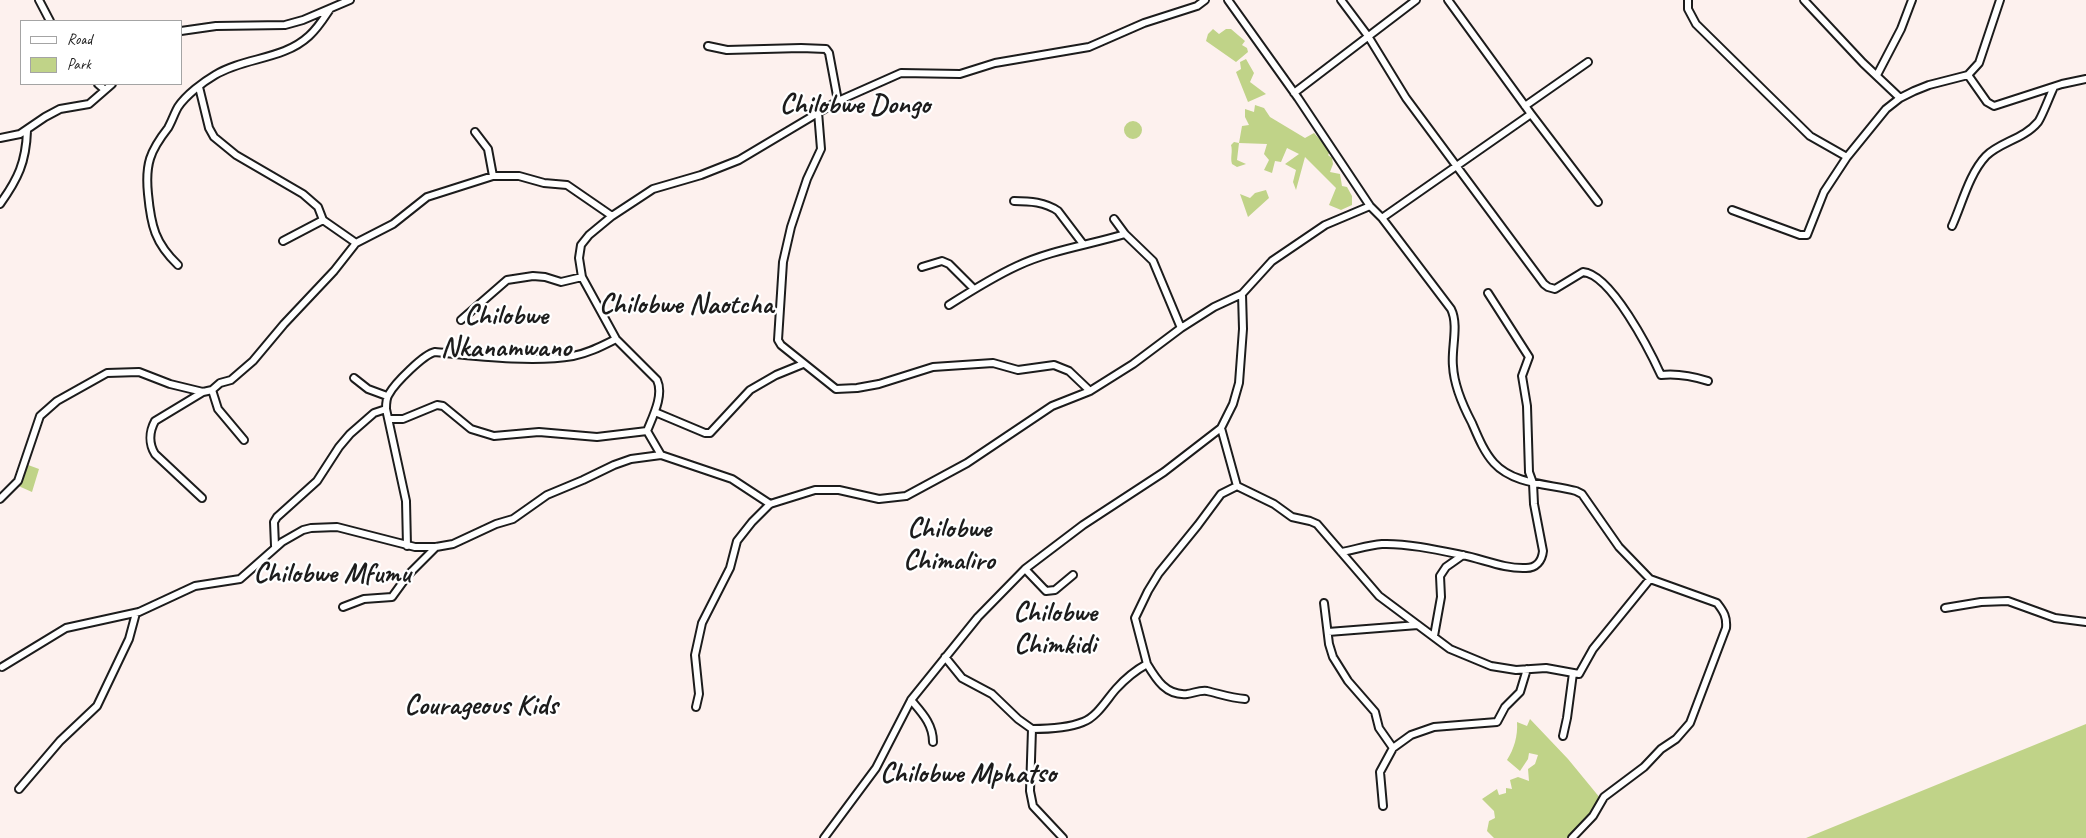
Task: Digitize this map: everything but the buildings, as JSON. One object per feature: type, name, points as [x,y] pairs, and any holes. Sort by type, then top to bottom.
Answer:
[{"type":"street","points":[[39,0],[49,20]]},
{"type":"street","points":[[182,31],[216,26],[285,25],[303,20],[350,0]]},
{"type":"street","points":[[647,430],[655,412],[659,392],[657,380],[616,339],[582,277],[579,258],[581,245],[612,216],[653,189],[701,175],[739,160],[838,101],[906,72],[960,74],[995,63],[1089,47],[1144,23],[1197,6],[1205,0]]},
{"type":"street","points":[[1228,0],[1294,93],[1370,206],[1382,218],[1453,313],[1452,366],[1462,403],[1493,462],[1503,471],[1534,483],[1569,489],[1582,494],[1619,547],[1650,579],[1717,604],[1727,619],[1726,628],[1690,723],[1676,739],[1662,749],[1644,767],[1604,797],[1593,816],[1572,838]]},
{"type":"street","points":[[1340,0],[1368,36],[1406,98],[1456,167],[1548,287],[1555,289],[1584,272],[1596,276],[1631,319],[1645,341],[1661,375],[1690,375],[1708,381]]},
{"type":"street","points":[[1294,93],[1416,0]]},
{"type":"street","points":[[1448,0],[1598,202]]},
{"type":"street","points":[[1688,0],[1688,9],[1696,24],[1810,136],[1846,157]]},
{"type":"street","points":[[1804,0],[1863,63],[1900,98]]},
{"type":"street","points":[[1877,76],[1901,30],[1912,0]]},
{"type":"street","points":[[1732,210],[1800,236],[1808,235],[1824,192],[1846,157],[1879,116],[1900,98],[1929,85],[1968,75],[1982,58],[2000,0]]},
{"type":"street","points":[[178,265],[164,251],[155,232],[149,205],[147,182],[148,164],[152,151],[169,126],[179,105],[199,87],[232,66],[294,47],[310,35],[330,8]]},
{"type":"street","points":[[708,46],[727,50],[826,49],[829,53],[838,101]]},
{"type":"street","points":[[1525,106],[1588,62]]},
{"type":"street","points":[[1968,75],[1991,106],[2086,79]]},
{"type":"street","points":[[99,85],[105,90]]},
{"type":"street","points":[[0,138],[14,136],[27,130],[60,109],[89,104],[111,85]]},
{"type":"street","points":[[199,87],[209,128],[214,137],[236,155],[303,194],[318,207],[323,220],[356,243]]},
{"type":"street","points":[[1952,226],[1977,170],[1985,158],[1994,150],[2023,135],[2038,122],[2054,87]]},
{"type":"street","points":[[818,112],[822,149],[807,179],[791,227],[783,262],[778,340],[781,345],[836,389],[879,384],[933,367],[992,363],[1018,370],[1054,365],[1069,371],[1090,391]]},
{"type":"street","points":[[1382,218],[1531,114]]},
{"type":"street","points":[[0,204],[17,179],[22,167],[27,130]]},
{"type":"street","points":[[475,132],[488,149],[493,176]]},
{"type":"street","points":[[202,498],[155,454],[152,449],[150,436],[155,421],[203,392],[212,390],[220,383],[231,380],[253,361],[284,324],[334,272],[356,243],[393,224],[427,197],[493,176],[519,176],[544,183],[562,183],[573,188],[612,216]]},
{"type":"street","points":[[1014,201],[1036,202],[1054,208],[1083,244]]},
{"type":"street","points":[[696,707],[699,694],[695,655],[702,624],[730,568],[737,541],[770,504],[815,490],[839,490],[879,498],[906,496],[967,463],[1052,406],[1090,391],[1133,364],[1181,328],[1214,307],[1242,294],[1272,261],[1325,225],[1370,206]]},
{"type":"street","points":[[1114,219],[1125,234],[1153,261],[1181,328]]},
{"type":"street","points":[[283,241],[323,220]]},
{"type":"street","points":[[949,305],[1018,265],[1083,244],[1093,244],[1125,234]]},
{"type":"street","points":[[922,267],[942,261],[949,264],[974,289]]},
{"type":"street","points":[[461,320],[507,280],[533,276],[545,277],[561,282],[582,277]]},
{"type":"street","points":[[1341,552],[1382,544],[1463,555],[1518,568],[1528,568],[1540,562],[1543,551],[1534,504],[1534,483],[1529,472],[1526,406],[1522,376],[1528,357],[1488,293]]},
{"type":"street","points":[[824,838],[876,768],[911,700],[978,617],[1025,569],[1083,525],[1164,472],[1221,428],[1233,404],[1239,383],[1243,330],[1242,294]]},
{"type":"street","points":[[407,546],[406,501],[386,409],[387,396],[423,358],[432,352],[555,358],[579,355],[616,339]]},
{"type":"street","points":[[655,412],[705,433],[710,432],[750,390],[776,375],[803,364]]},
{"type":"street","points":[[0,499],[18,482],[40,416],[57,401],[100,375],[106,372],[138,372],[170,384],[203,392]]},
{"type":"street","points":[[354,378],[368,389],[387,396]]},
{"type":"street","points":[[212,390],[218,409],[244,440]]},
{"type":"street","points":[[389,419],[403,419],[437,405],[443,406],[471,429],[494,436],[539,432],[597,437],[647,430]]},
{"type":"street","points":[[275,546],[274,522],[277,517],[301,498],[321,476],[338,447],[350,434],[374,413],[386,409]]},
{"type":"street","points":[[1221,428],[1237,486],[1274,504],[1292,517],[1313,522],[1379,596],[1450,649],[1491,666],[1516,670],[1540,667],[1579,674],[1594,649],[1650,579]]},
{"type":"street","points":[[647,430],[661,455]]},
{"type":"street","points":[[2,667],[66,628],[136,613],[195,586],[240,579],[275,546],[304,530],[331,527],[367,534],[407,546],[436,547],[453,544],[509,520],[547,495],[614,464],[631,459],[661,455],[732,478],[770,504]]},
{"type":"street","points":[[1237,486],[1221,494],[1159,573],[1135,618],[1147,664],[1160,685],[1179,694],[1205,691],[1231,698],[1245,699]]},
{"type":"street","points":[[343,608],[364,599],[392,597],[408,575],[436,547]]},
{"type":"street","points":[[1434,636],[1441,597],[1440,576],[1446,567],[1463,555]]},
{"type":"street","points":[[1025,569],[1046,591],[1055,590],[1073,575]]},
{"type":"street","points":[[1945,608],[1981,602],[2008,601],[2055,618],[2086,622]]},
{"type":"street","points":[[1324,602],[1333,657],[1348,681],[1375,712],[1379,728],[1393,748]]},
{"type":"street","points":[[20,789],[60,741],[97,706],[129,639],[136,613]]},
{"type":"street","points":[[1328,632],[1418,624]]},
{"type":"street","points":[[945,657],[962,678],[992,694],[1018,719],[1032,729],[1047,729],[1084,722],[1092,717],[1117,687],[1136,670],[1147,664]]},
{"type":"street","points":[[1383,806],[1380,772],[1393,748],[1411,734],[1422,729],[1497,722],[1505,707],[1520,692],[1527,669]]},
{"type":"street","points":[[1563,736],[1573,673]]},
{"type":"street","points":[[911,700],[933,731],[933,742]]},
{"type":"street","points":[[1032,729],[1030,791],[1033,806],[1063,838]]},
{"type":"green space","points":[[1213,29],[1219,34],[1226,29],[1231,29],[1245,41],[1242,45],[1247,48],[1248,52],[1236,62],[1206,41],[1208,34]]},
{"type":"green space","points":[[1246,59],[1254,73],[1250,82],[1266,94],[1248,102],[1236,72],[1241,69],[1240,62]]},
{"type":"green space","points":[[1255,105],[1264,108],[1270,117],[1305,138],[1314,133],[1331,151],[1328,155],[1332,158],[1333,164],[1330,172],[1340,174],[1342,186],[1347,187],[1352,196],[1352,205],[1341,210],[1329,205],[1336,188],[1305,157],[1296,190],[1293,182],[1296,170],[1285,164],[1299,154],[1287,148],[1281,162],[1275,161],[1272,173],[1264,170],[1269,160],[1264,154],[1267,144],[1239,143],[1242,126],[1249,125],[1245,117],[1245,109],[1254,112]]},
{"type":"green space","points":[[1133,121],[1141,126],[1142,130],[1137,138],[1133,139],[1125,134],[1124,130],[1129,122]]},
{"type":"green space","points":[[1234,142],[1239,143],[1237,160],[1246,164],[1237,167],[1232,164],[1231,145]]},
{"type":"green space","points":[[1266,190],[1269,198],[1248,217],[1240,194],[1250,198],[1255,193]]},
{"type":"green space","points":[[20,462],[39,469],[32,492],[14,484]]},
{"type":"green space","points":[[1530,719],[1568,759],[1605,804],[1596,817],[1572,838],[1494,838],[1487,831],[1489,821],[1495,818],[1494,811],[1482,799],[1497,789],[1499,795],[1506,793],[1506,788],[1512,789],[1510,780],[1518,777],[1529,781],[1528,769],[1535,764],[1538,755],[1529,753],[1528,759],[1520,771],[1507,760],[1515,742],[1517,722],[1527,726]]},
{"type":"green space","points":[[2086,724],[2086,838],[1806,838]]},
{"type":"district","name":"Chilobwe Dongo","points":[[855,106]]},
{"type":"district","name":"Chilobwe Naotcha","points":[[686,306]]},
{"type":"district","name":"Chilobwe Nkanamwano","points":[[506,333]]},
{"type":"district","name":"Chilobwe Chimaliro","points":[[949,546]]},
{"type":"district","name":"Chilobwe Mfumu","points":[[332,575]]},
{"type":"district","name":"Chilobwe Chimkidi","points":[[1055,630]]},
{"type":"district","name":"Courageous Kids","points":[[481,707]]},
{"type":"district","name":"Chilobwe Mphatso","points":[[968,775]]}]
